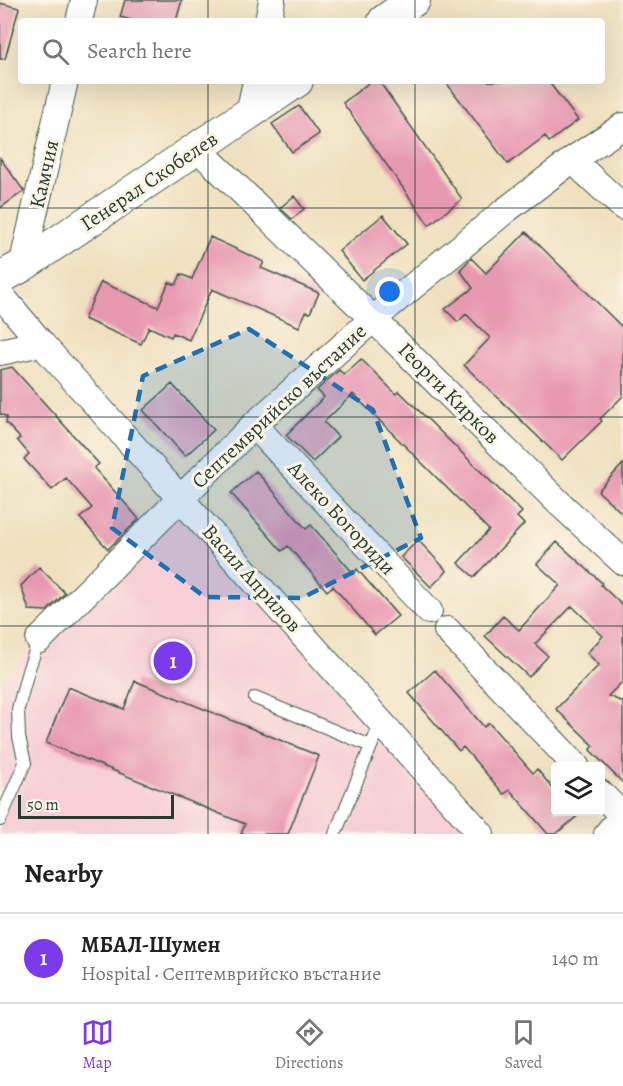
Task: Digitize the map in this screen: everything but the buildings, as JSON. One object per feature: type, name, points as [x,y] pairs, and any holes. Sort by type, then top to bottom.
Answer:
[{"type":"street","points":[[80,18],[84,0]]},
{"type":"street","points":[[269,18],[272,0]]},
{"type":"street","points":[[388,18],[414,0]]},
{"type":"street","name":"Камчия","points":[[11,272],[64,84]]},
{"type":"street","points":[[249,114],[254,84]]},
{"type":"street","name":"Генерал Скобелев","points":[[11,272],[293,84]]},
{"type":"street","name":"Септемврийско въстание","points":[[39,640],[254,425],[374,318],[506,210],[572,160],[623,126]]},
{"type":"street","name":"Георги Кирков","points":[[198,149],[374,318],[550,494],[623,562]]},
{"type":"street","points":[[572,160],[623,207]]},
{"type":"street","name":"Васил Априлов","points":[[0,294],[41,343],[481,834]]},
{"type":"street","points":[[0,352],[41,343]]},
{"type":"street","name":"Алеко Богориди","points":[[254,425],[429,611]]},
{"type":"street","points":[[447,630],[572,762]]},
{"type":"street","points":[[605,801],[617,821]]},
{"type":"lane","points":[[0,820],[25,763],[19,737],[18,708],[39,640]]},
{"type":"lane","points":[[255,698],[371,746]]},
{"type":"lane","points":[[335,834],[381,722]]},
{"type":"highlighted area","points":[[249,329],[373,410],[421,538],[302,598],[205,597],[112,528],[143,376]]},
{"type":"shaded area","points":[[181,497],[482,834],[0,834],[0,682]]},
{"type":"place","name":"МБАЛ-Шумен","points":[[173,661]]}]
